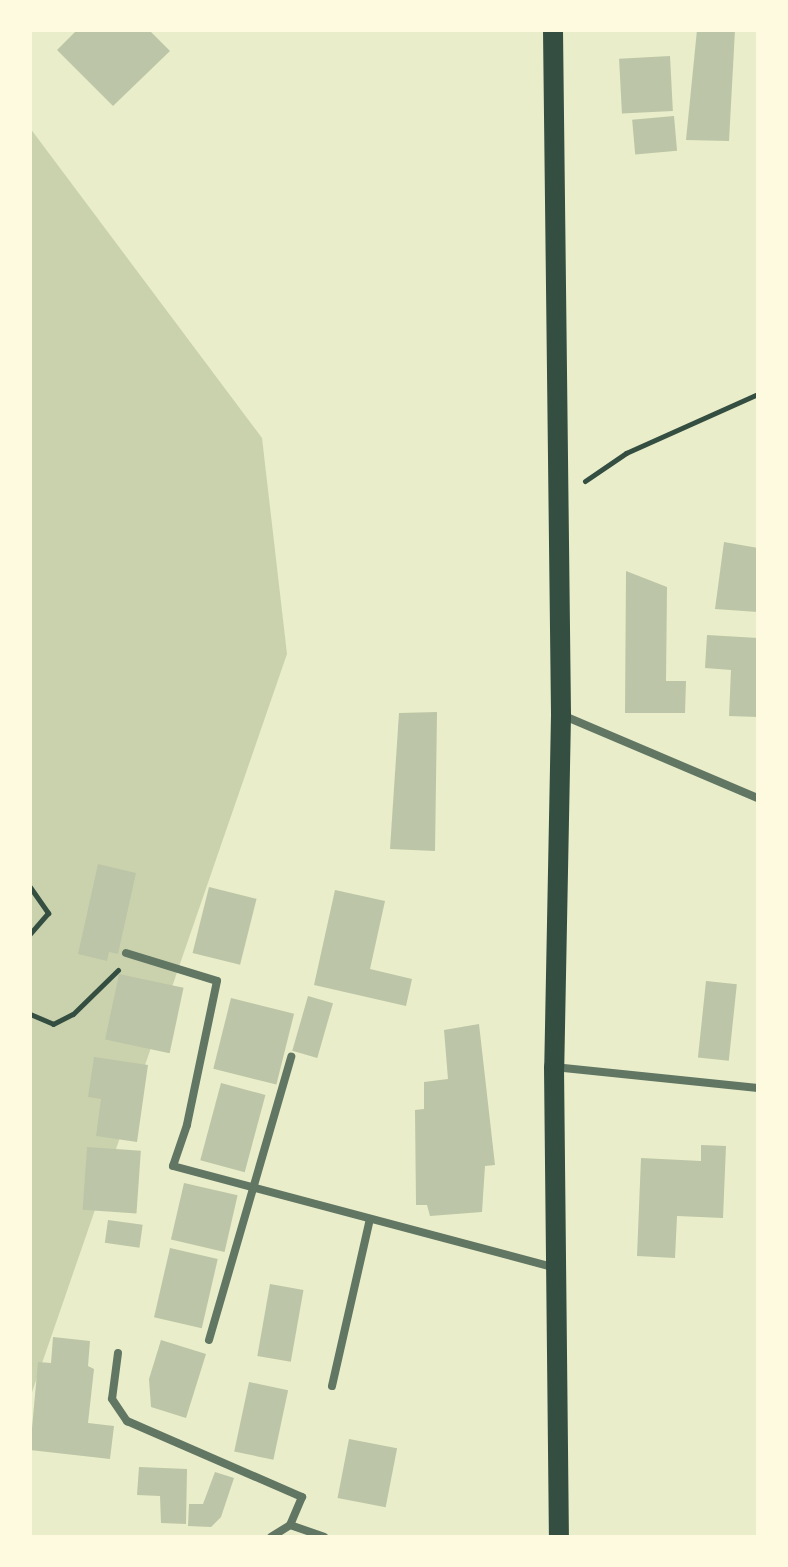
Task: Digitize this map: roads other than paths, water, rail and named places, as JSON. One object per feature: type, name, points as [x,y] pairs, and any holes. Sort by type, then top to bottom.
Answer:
[{"type":"main road","points":[[553,30],[561,715],[554,1067],[559,1537]]},
{"type":"street","points":[[561,715],[758,798]]},
{"type":"street","points":[[126,953],[217,981],[187,1125],[173,1166],[557,1268]]},
{"type":"street","points":[[209,1340],[250,1186],[291,1057]]},
{"type":"street","points":[[554,1067],[758,1088]]},
{"type":"street","points":[[332,1386],[370,1219]]},
{"type":"street","points":[[118,1353],[112,1399],[127,1421],[302,1497],[290,1525],[271,1537]]},
{"type":"street","points":[[290,1525],[324,1537]]}]
